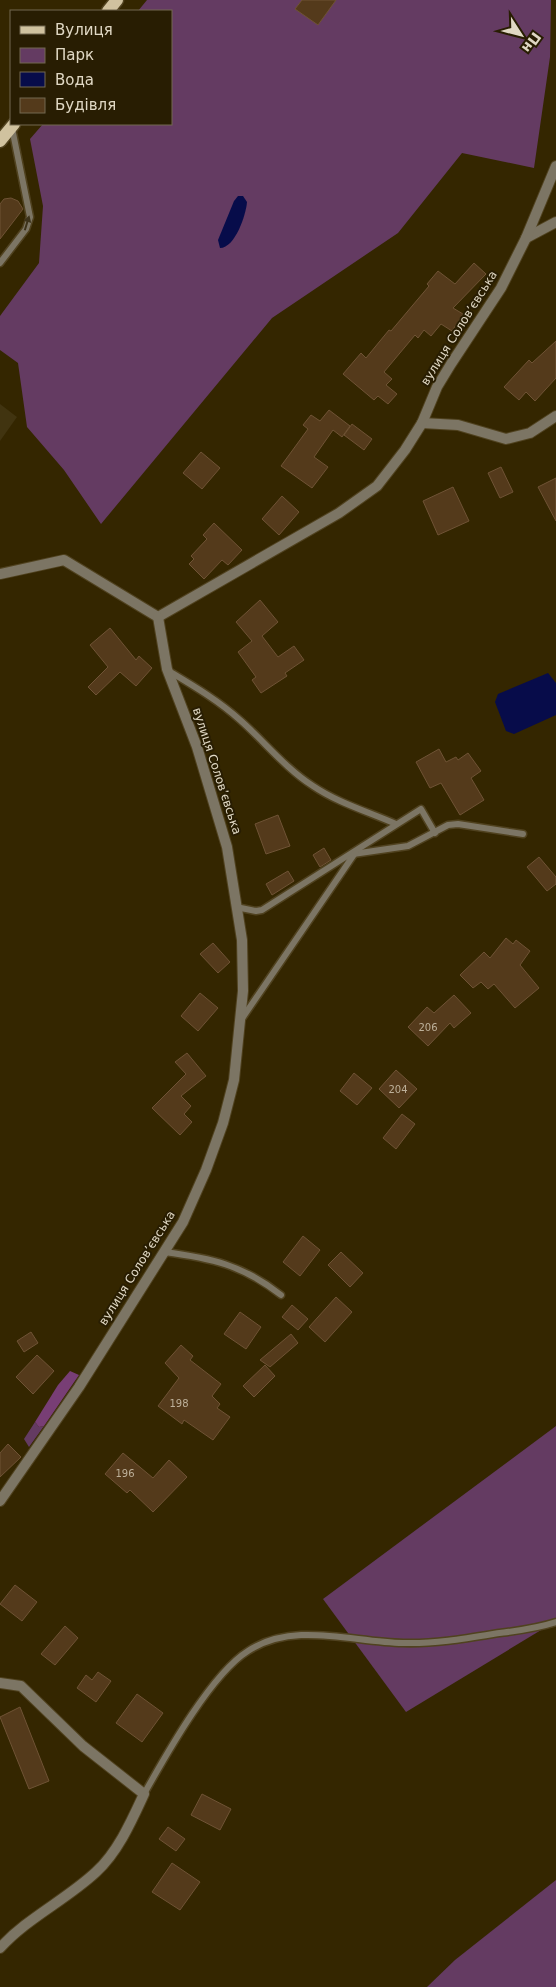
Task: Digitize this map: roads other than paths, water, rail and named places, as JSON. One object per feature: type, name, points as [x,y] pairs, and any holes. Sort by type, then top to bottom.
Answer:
[{"type":"main road","points":[[109,10],[117,0]]},
{"type":"main road","points":[[0,141],[13,125]]},
{"type":"street","name":"вулиця Соловʼєвська","points":[[0,1501],[79,1387],[183,1222],[206,1170],[223,1123],[234,1080],[243,991],[242,940],[227,847],[197,747],[167,669],[158,616],[358,500],[377,486],[390,471],[422,423],[442,379],[501,288],[526,238],[556,166]]},
{"type":"street","points":[[526,238],[556,222]]},
{"type":"street","points":[[422,423],[458,425],[506,439],[530,432],[556,416]]},
{"type":"street","points":[[0,574],[64,560],[158,616]]},
{"type":"street","points":[[0,1683],[20,1686],[83,1746],[144,1794],[117,1845],[98,1870],[28,1923],[0,1948]]},
{"type":"lane","points":[[0,262],[26,229],[30,217],[13,125]]},
{"type":"lane","points":[[167,669],[212,698],[239,719],[288,767],[312,786],[328,796],[396,824]]},
{"type":"lane","points":[[236,907],[256,911],[262,910],[422,809],[435,833]]},
{"type":"lane","points":[[241,1020],[352,854],[408,846],[448,825],[458,824],[523,834]]},
{"type":"lane","points":[[164,1252],[207,1259],[237,1267],[257,1277],[281,1294]]},
{"type":"lane","points":[[144,1794],[180,1734],[224,1672],[246,1651],[269,1640],[292,1635],[316,1635],[404,1643],[440,1641],[518,1631],[556,1622]]},
{"type":"water","points":[[238,196],[243,196],[247,202],[242,222],[230,243],[220,248],[218,240],[234,201]]},
{"type":"water","points":[[548,673],[556,683],[556,715],[514,734],[506,731],[495,702],[498,694]]}]
